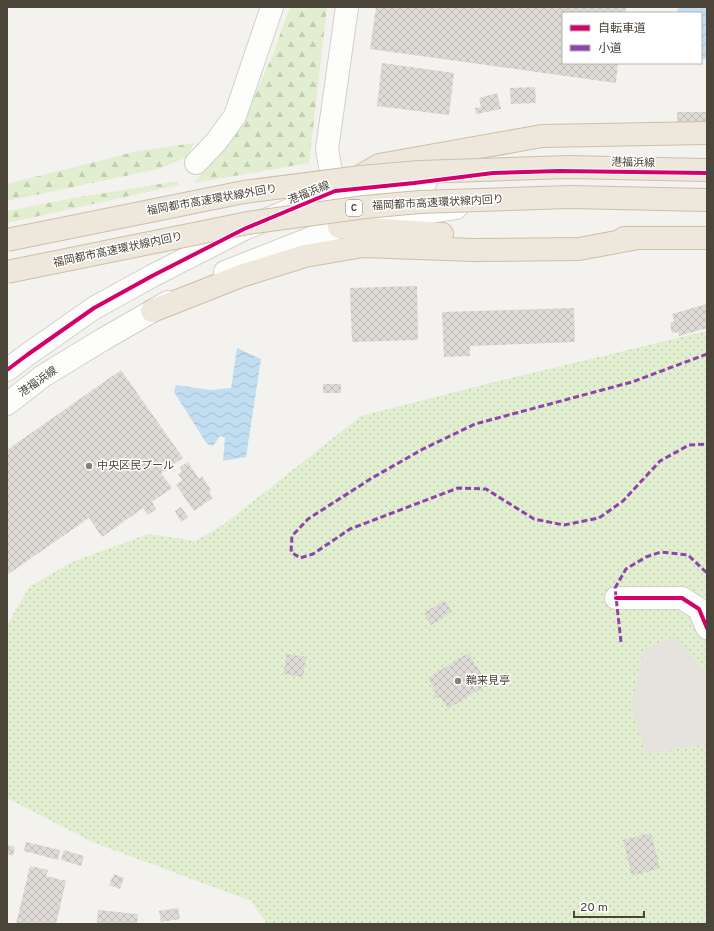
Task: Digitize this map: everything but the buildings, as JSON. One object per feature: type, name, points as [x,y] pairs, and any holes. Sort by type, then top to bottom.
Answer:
[{"type":"highway","points":[[335,191],[379,165],[542,136],[707,133]]},
{"type":"highway","name":"福岡都市高速環状線外回り","points":[[7,240],[244,192],[361,177],[419,172],[568,167],[707,171]]},
{"type":"highway","name":"福岡都市高速環状線内回り","points":[[7,272],[248,223],[373,206],[419,202],[570,197],[707,200]]},
{"type":"highway","points":[[339,227],[476,237],[707,238]]},
{"type":"highway","points":[[152,311],[241,276],[305,256],[363,246],[473,250],[579,249],[638,238]]},
{"type":"street","points":[[196,163],[216,142],[234,116],[272,7]]},
{"type":"street","points":[[339,227],[335,191],[327,149],[347,7]]},
{"type":"street","name":"港福浜線","points":[[7,370],[94,308],[152,276],[244,229],[335,191],[492,173],[559,171],[707,171]]},
{"type":"street","name":"港福浜線","points":[[7,404],[43,376],[152,311],[227,271],[339,227],[498,202],[562,200],[707,200]]},
{"type":"street","points":[[616,598],[682,598],[699,609],[707,628]]},
{"type":"green space","points":[[290,7],[327,7],[309,163],[194,183],[243,123],[273,54]]},
{"type":"green space","points":[[195,143],[185,158],[158,169],[7,201],[7,184],[138,151]]},
{"type":"green space","points":[[178,181],[179,185],[7,223],[7,211],[68,199]]},
{"type":"green space","points":[[707,331],[707,924],[267,924],[251,901],[92,842],[7,798],[7,625],[29,587],[72,562],[148,534],[196,541],[223,525],[361,416],[494,382]]},
{"type":"shaded area","points":[[675,636],[707,674],[707,744],[646,754],[631,708],[644,650]]},
{"type":"water","points":[[678,7],[707,7],[707,59],[702,59],[702,12],[677,12]]},
{"type":"water","points":[[237,348],[261,359],[246,457],[223,461],[225,437],[220,436],[213,446],[207,444],[174,392],[176,385],[211,390],[231,388]]},
{"type":"marked path","points":[[707,354],[632,382],[475,424],[423,449],[372,478],[308,519],[292,536],[291,552],[300,558],[313,554],[350,529],[458,488],[486,489],[534,519],[564,525],[599,518],[623,501],[660,461],[689,445],[707,444]]},
{"type":"marked path","points":[[621,642],[615,588],[626,569],[646,557],[661,552],[688,555],[707,573]]},
{"type":"cycle path","points":[[7,370],[94,308],[152,276],[244,229],[335,191],[493,173],[559,171],[707,173]]},
{"type":"cycle path","points":[[616,598],[682,598],[699,609],[707,628]]},
{"type":"place","name":"中央区民プール","points":[[89,466]]},
{"type":"place","name":"鵜来見亭","points":[[458,681]]}]
